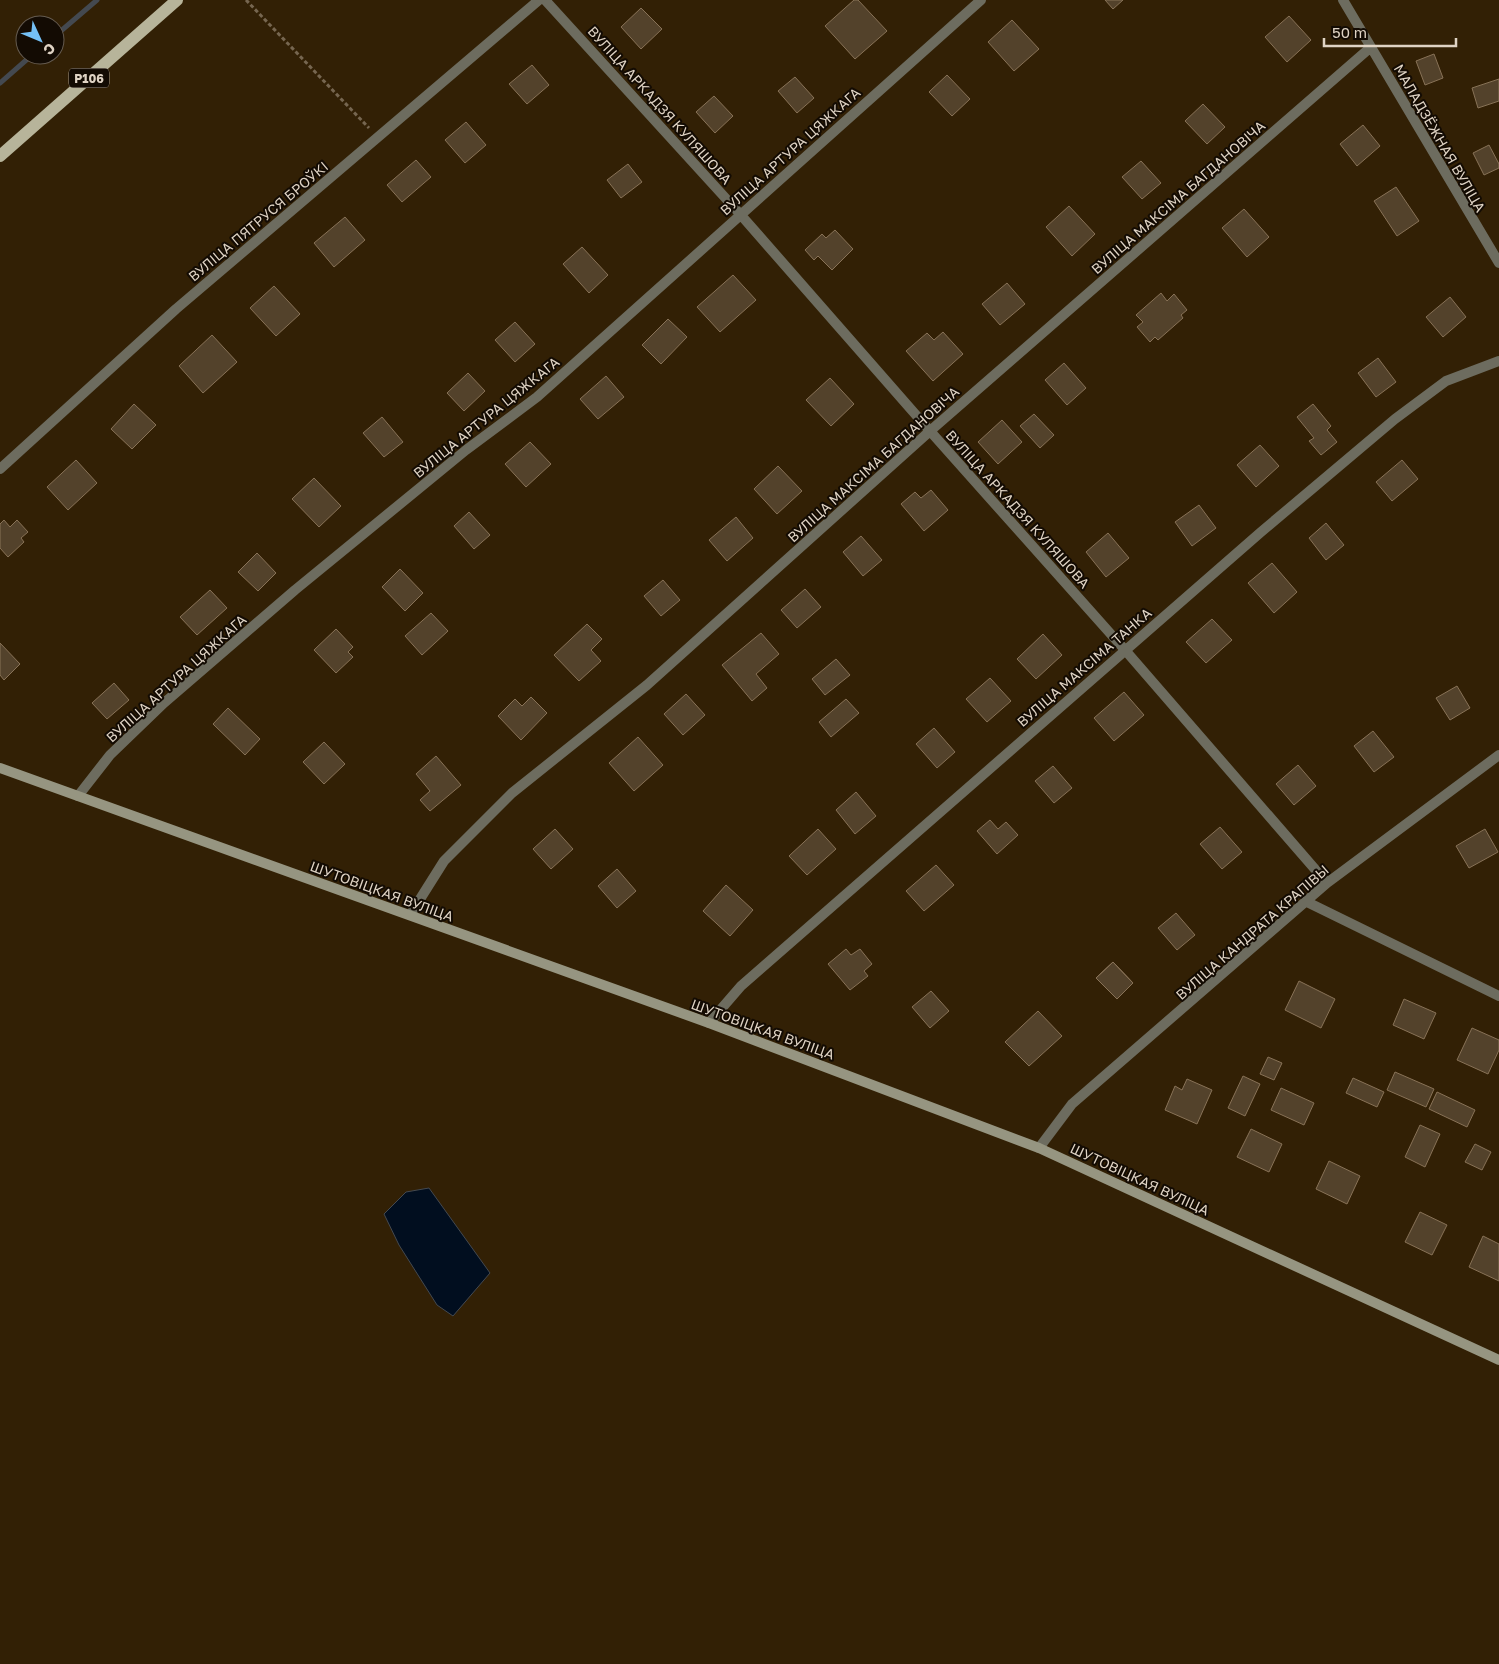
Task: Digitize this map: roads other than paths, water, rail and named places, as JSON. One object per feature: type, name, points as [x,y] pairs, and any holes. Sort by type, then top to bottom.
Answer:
[{"type":"main road","name":"Р106","points":[[0,156],[177,0]]},
{"type":"main road","name":"ШУТОВІЦКАЯ ВУЛІЦА","points":[[0,768],[709,1023],[1039,1148],[1499,1360]]},
{"type":"street","name":"ВУЛІЦА ПЯТРУСЯ БРОЎКІ","points":[[0,469],[176,309],[539,0]]},
{"type":"street","name":"ВУЛІЦА АРКАДЗЯ КУЛЯШОВА","points":[[545,0],[740,214],[1125,650],[1327,884]]},
{"type":"street","name":"ВУЛІЦА АРТУРА ЦЯЖКАГА","points":[[78,796],[110,755],[164,703],[295,590],[466,450],[536,397],[981,0]]},
{"type":"street","name":"МАЛАДЗЁЖНАЯ ВУЛІЦА","points":[[1343,0],[1499,263]]},
{"type":"street","name":"ВУЛІЦА МАКСІМА БАГДАНОВІЧА","points":[[410,915],[444,861],[512,793],[648,685],[930,431],[1371,47]]},
{"type":"street","name":"ВУЛІЦА МАКСІМА ТАНКА","points":[[709,1023],[740,986],[1125,650],[1395,419],[1446,381],[1499,361]]},
{"type":"street","name":"ВУЛІЦА КАНДРАТА КРАПІВЫ","points":[[1039,1148],[1072,1104],[1327,884],[1499,755]]},
{"type":"street","points":[[1307,902],[1499,996]]},
{"type":"water","points":[[429,1188],[490,1273],[453,1316],[437,1305],[399,1245],[384,1214],[406,1192]]},
{"type":"waterway","points":[[65,27],[97,0]]},
{"type":"waterway","points":[[0,83],[21,65]]}]
